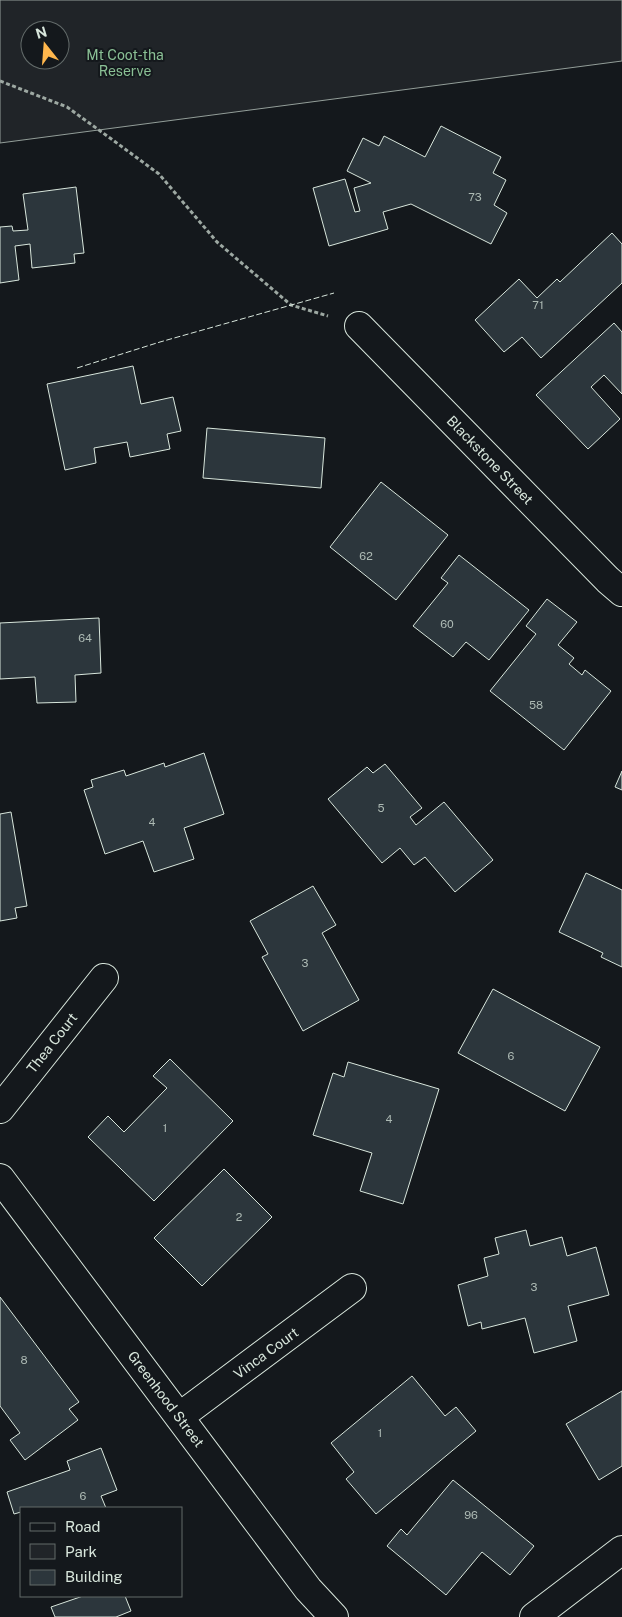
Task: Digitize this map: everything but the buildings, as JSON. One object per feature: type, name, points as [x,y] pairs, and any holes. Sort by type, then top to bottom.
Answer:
[{"type":"street","name":"Blackstone Street","points":[[359,326],[608,580],[622,592]]},
{"type":"street","name":"Thea Court","points":[[0,1109],[104,978]]},
{"type":"street","name":"Greenhood Street","points":[[0,1178],[308,1589],[334,1617]]},
{"type":"street","name":"Vinca Court","points":[[179,1417],[352,1288]]},
{"type":"street","points":[[534,1617],[622,1550]]},
{"type":"path","points":[[0,81],[67,107],[159,174],[217,242],[291,305],[359,326]]},
{"type":"green space","name":"Mt Coot-tha Reserve","points":[[0,0],[622,0],[622,61],[0,143]]},
{"type":"fence","points":[[77,368],[160,342],[334,293]]}]
